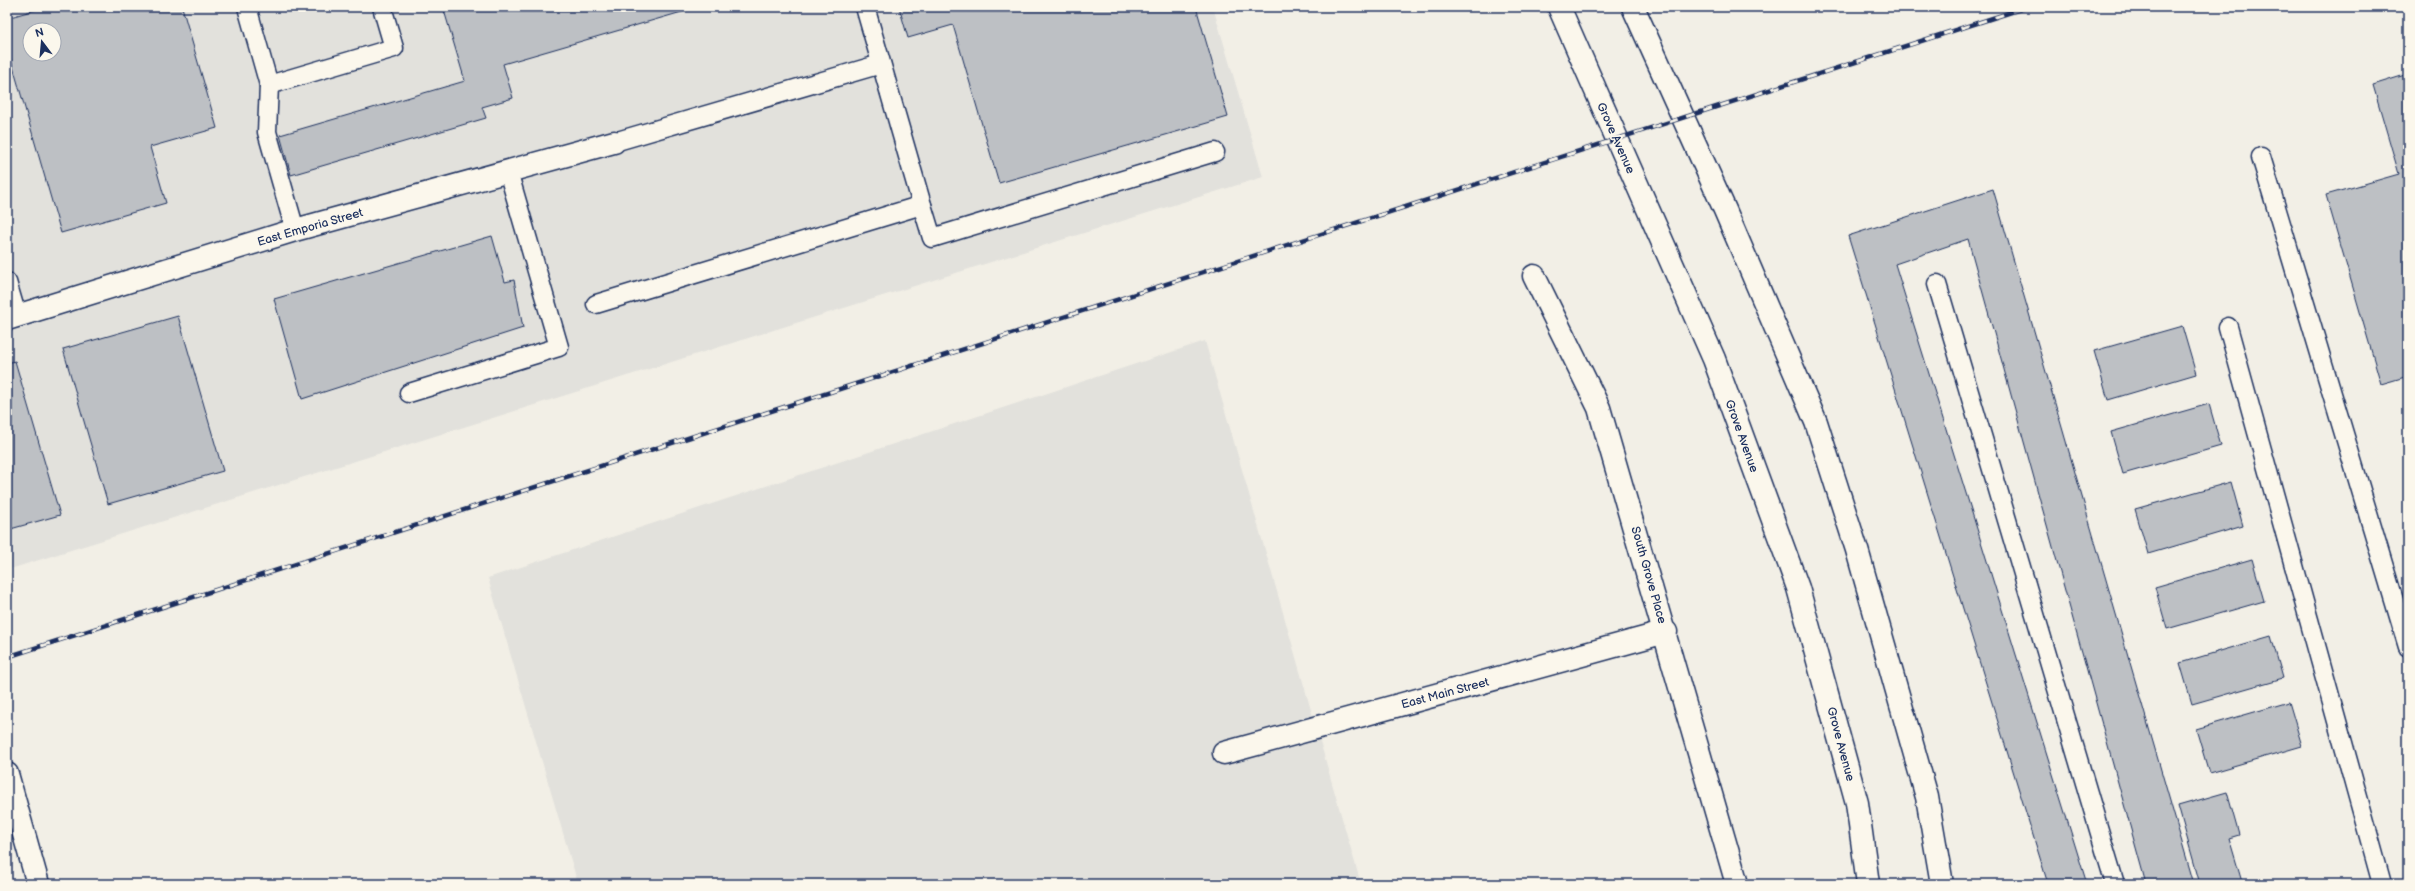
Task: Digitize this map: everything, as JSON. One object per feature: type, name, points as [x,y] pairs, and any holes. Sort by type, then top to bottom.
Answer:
[{"type":"main road","name":"Grove Avenue","points":[[1559,7],[1714,359],[1798,588],[1857,803],[1868,884]]},
{"type":"main road","points":[[1633,7],[1725,210],[1816,422],[1857,550],[1927,797],[1942,884]]},
{"type":"main road","name":"East Emporia Street","points":[[12,317],[295,230],[614,142]]},
{"type":"main road","name":"South Grove Place","points":[[1534,276],[1600,408],[1666,632],[1737,884]]},
{"type":"main road","name":"East Main Street","points":[[1224,754],[1666,632]]},
{"type":"main road","points":[[7,774],[38,884]]},
{"type":"lane","points":[[247,7],[269,85],[267,132],[295,230]]},
{"type":"lane","points":[[269,85],[394,48],[382,7]]},
{"type":"lane","points":[[865,7],[932,238],[1215,152]]},
{"type":"lane","points":[[614,142],[881,64]]},
{"type":"lane","points":[[2261,157],[2408,647]]},
{"type":"lane","points":[[410,393],[559,347],[508,171]]},
{"type":"lane","points":[[596,304],[922,205]]},
{"type":"lane","points":[[7,282],[12,317]]},
{"type":"lane","points":[[1937,284],[2115,884]]},
{"type":"lane","points":[[2228,327],[2382,884]]},
{"type":"shaded area","points":[[7,7],[1213,7],[1263,177],[7,570]]},
{"type":"shaded area","points":[[1205,341],[1361,884],[578,884],[488,578]]},
{"type":"building","points":[[45,7],[182,7],[217,128],[150,147],[166,203],[61,233],[7,46],[7,18]]},
{"type":"building","points":[[443,7],[699,7],[503,64],[513,98],[482,107],[486,118],[291,175],[280,135],[465,81]]},
{"type":"building","points":[[899,7],[1196,7],[1228,117],[999,183],[953,25],[908,38]]},
{"type":"building","points":[[2408,74],[2408,386],[2405,377],[2381,384],[2326,195],[2399,174],[2373,85]]},
{"type":"building","points":[[1993,189],[2194,884],[2146,884],[1968,239],[1895,264],[2087,884],[2048,884],[1848,236]]},
{"type":"building","points":[[492,236],[505,282],[514,280],[523,328],[302,399],[274,299]]},
{"type":"building","points":[[178,316],[223,471],[108,504],[63,349]]},
{"type":"building","points":[[2182,326],[2196,374],[2108,400],[2094,351]]},
{"type":"building","points":[[15,361],[60,515],[7,530],[7,363]]},
{"type":"building","points":[[2209,404],[2221,446],[2123,474],[2111,432]]},
{"type":"building","points":[[2231,482],[2243,526],[2148,554],[2135,509]]},
{"type":"building","points":[[2252,559],[2264,601],[2167,629],[2155,587]]},
{"type":"building","points":[[2271,636],[2283,678],[2192,704],[2180,663]]},
{"type":"building","points":[[2289,702],[2302,746],[2209,773],[2196,729]]},
{"type":"building","points":[[2227,792],[2239,835],[2229,838],[2242,882],[2200,884],[2178,806]]},
{"type":"railway","points":[[7,657],[2027,7]]}]
